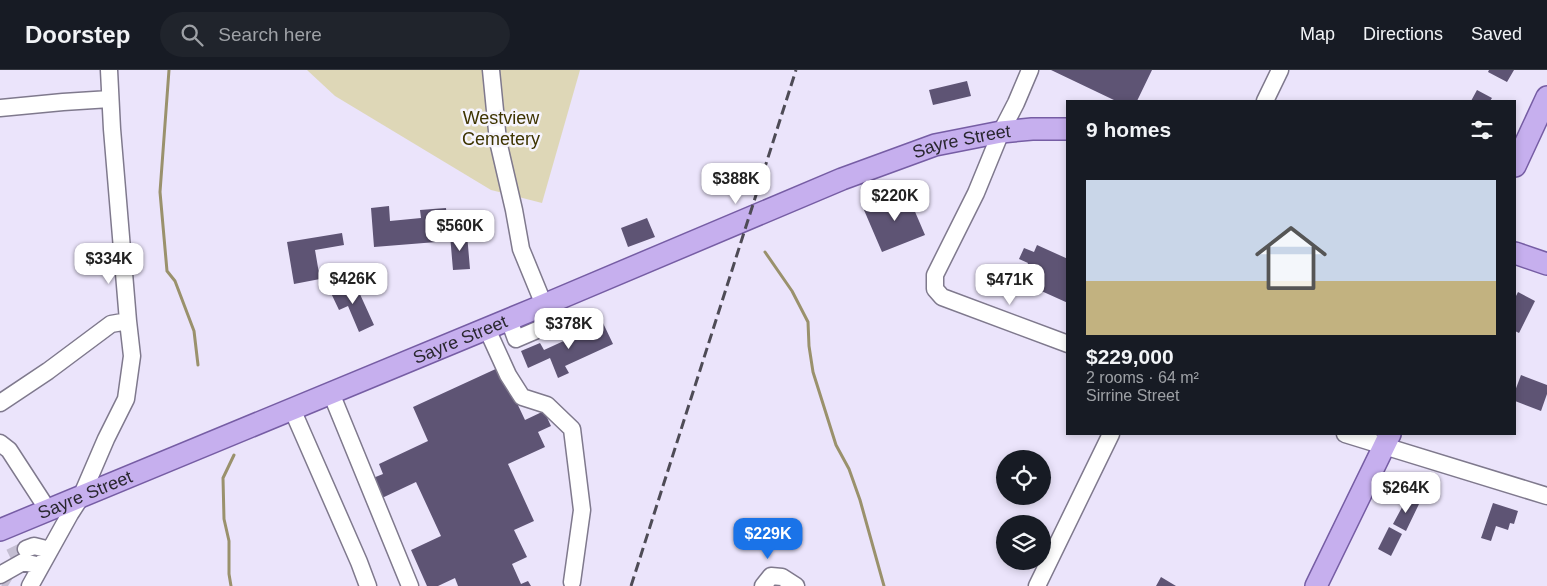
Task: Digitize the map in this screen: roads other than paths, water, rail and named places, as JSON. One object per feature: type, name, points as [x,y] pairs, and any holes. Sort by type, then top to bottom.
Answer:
[{"type":"main road","points":[[1516,164],[1547,97]]},
{"type":"main road","name":"Sayre Street","points":[[0,530],[842,180],[935,145],[1001,132],[1032,129],[1066,129]]},
{"type":"main road","points":[[1516,253],[1547,264]]},
{"type":"main road","points":[[1316,586],[1387,440]]},
{"type":"street","points":[[30,586],[81,497],[126,399],[132,356],[112,130],[110,70]]},
{"type":"street","points":[[491,70],[498,141],[521,249],[546,304]]},
{"type":"street","points":[[1030,70],[976,192],[935,275],[935,289],[942,297],[1066,343]]},
{"type":"street","points":[[1265,100],[1280,70]]},
{"type":"street","points":[[0,108],[110,99]]},
{"type":"street","points":[[0,403],[48,371],[111,324],[128,321]]},
{"type":"street","points":[[487,328],[508,375],[522,397],[547,405],[572,429],[582,510],[572,582]]},
{"type":"street","points":[[330,393],[410,586]]},
{"type":"street","points":[[292,409],[368,586]]},
{"type":"street","points":[[1037,586],[1111,435]]},
{"type":"street","points":[[1352,435],[1387,440],[1547,496]]},
{"type":"street","points":[[0,443],[9,450],[48,510]]},
{"type":"street","points":[[26,549],[34,546],[50,550]]},
{"type":"street","points":[[1,580],[23,562],[41,566]]},
{"type":"street","points":[[763,586],[771,576],[782,577],[791,583]]},
{"type":"waterway","points":[[169,70],[160,192],[167,271],[175,281],[194,331],[198,365]]},
{"type":"waterway","points":[[765,252],[792,291],[808,322],[813,372],[836,445],[849,469],[860,500],[884,586]]},
{"type":"waterway","points":[[231,586],[229,541],[224,519],[223,478],[234,455]]},
{"type":"tunnel","points":[[10,557],[26,549]]},
{"type":"tunnel","points":[[3,583],[8,586]]},
{"type":"railway","points":[[631,586],[796,70]]},
{"type":"park label","name":"Westview Cemetery","points":[[501,128]]}]
